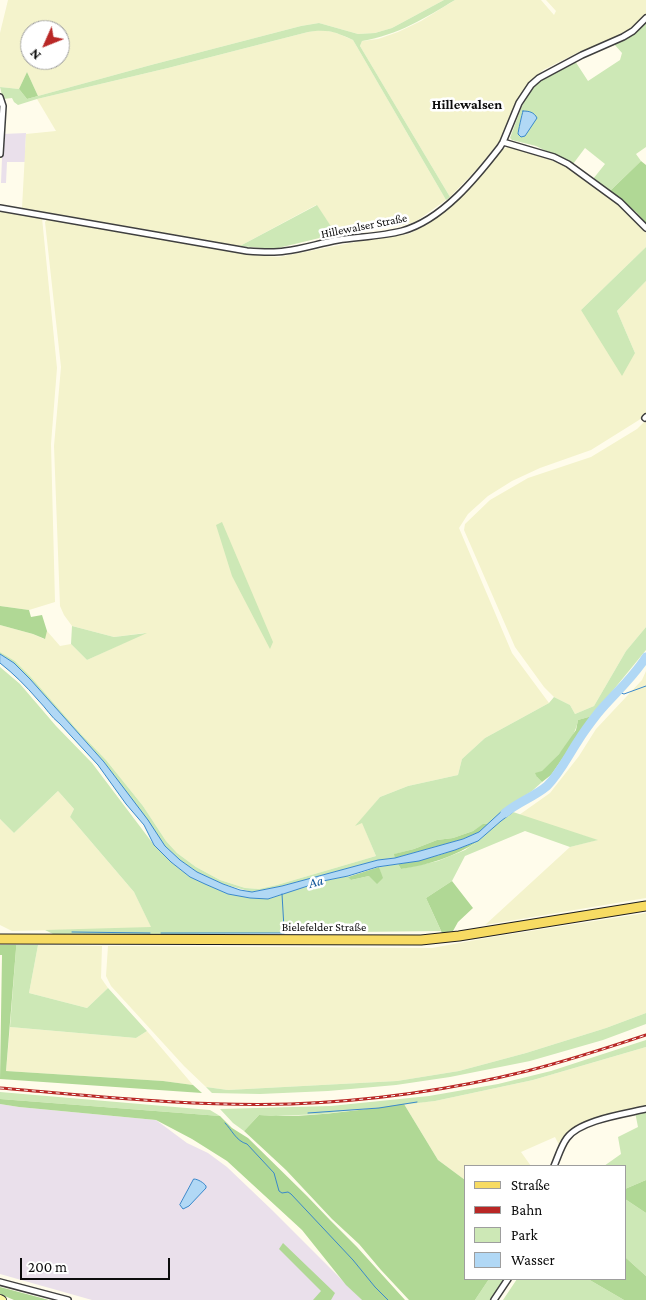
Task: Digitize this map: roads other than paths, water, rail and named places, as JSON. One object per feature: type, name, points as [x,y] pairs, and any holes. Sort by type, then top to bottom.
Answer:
[{"type":"main road","name":"Bielefelder Straße","points":[[0,939],[421,940],[459,936],[646,906]]},
{"type":"street","name":"Hillewalser Straße","points":[[0,208],[262,252],[285,251],[338,240],[402,231],[419,224],[454,200],[481,171],[503,142],[519,103],[530,85],[548,72],[634,31],[646,18]]},
{"type":"street","points":[[0,96],[0,154]]},
{"type":"street","points":[[503,142],[554,157],[568,164],[620,202],[646,228]]},
{"type":"street","points":[[554,1165],[565,1140],[576,1129],[591,1122],[646,1108]]},
{"type":"street","points":[[494,1300],[507,1280]]},
{"type":"street","points":[[0,1282],[68,1300]]},
{"type":"water","points":[[523,111],[531,112],[537,118],[525,136],[521,137],[518,134]]},
{"type":"water","points":[[0,654],[14,663],[30,679],[104,762],[148,820],[165,846],[197,872],[240,890],[252,892],[282,886],[463,839],[479,832],[504,809],[513,807],[513,812],[478,841],[419,861],[377,867],[323,881],[268,899],[228,894],[190,877],[154,845],[144,825],[126,804],[98,765],[24,685],[0,663]]},
{"type":"water","points":[[194,1179],[202,1182],[206,1188],[189,1206],[183,1209],[180,1205]]},
{"type":"waterway","name":"Aa","points":[[505,813],[542,790],[552,781],[580,737],[646,657]]},
{"type":"waterway","points":[[618,692],[624,694],[646,686]]},
{"type":"waterway","points":[[282,894],[284,928]]},
{"type":"waterway","points":[[72,932],[150,933]]},
{"type":"waterway","points":[[161,933],[284,933]]},
{"type":"waterway","points":[[308,1113],[379,1108],[417,1102]]},
{"type":"waterway","points":[[225,1123],[237,1138],[247,1144],[274,1173],[279,1191],[291,1194],[388,1300]]},
{"type":"railway","points":[[0,1088],[218,1104],[291,1104],[350,1100],[410,1094],[498,1078],[557,1063],[646,1035]]},
{"type":"district","name":"Hillewalsen","points":[[467,105]]}]
